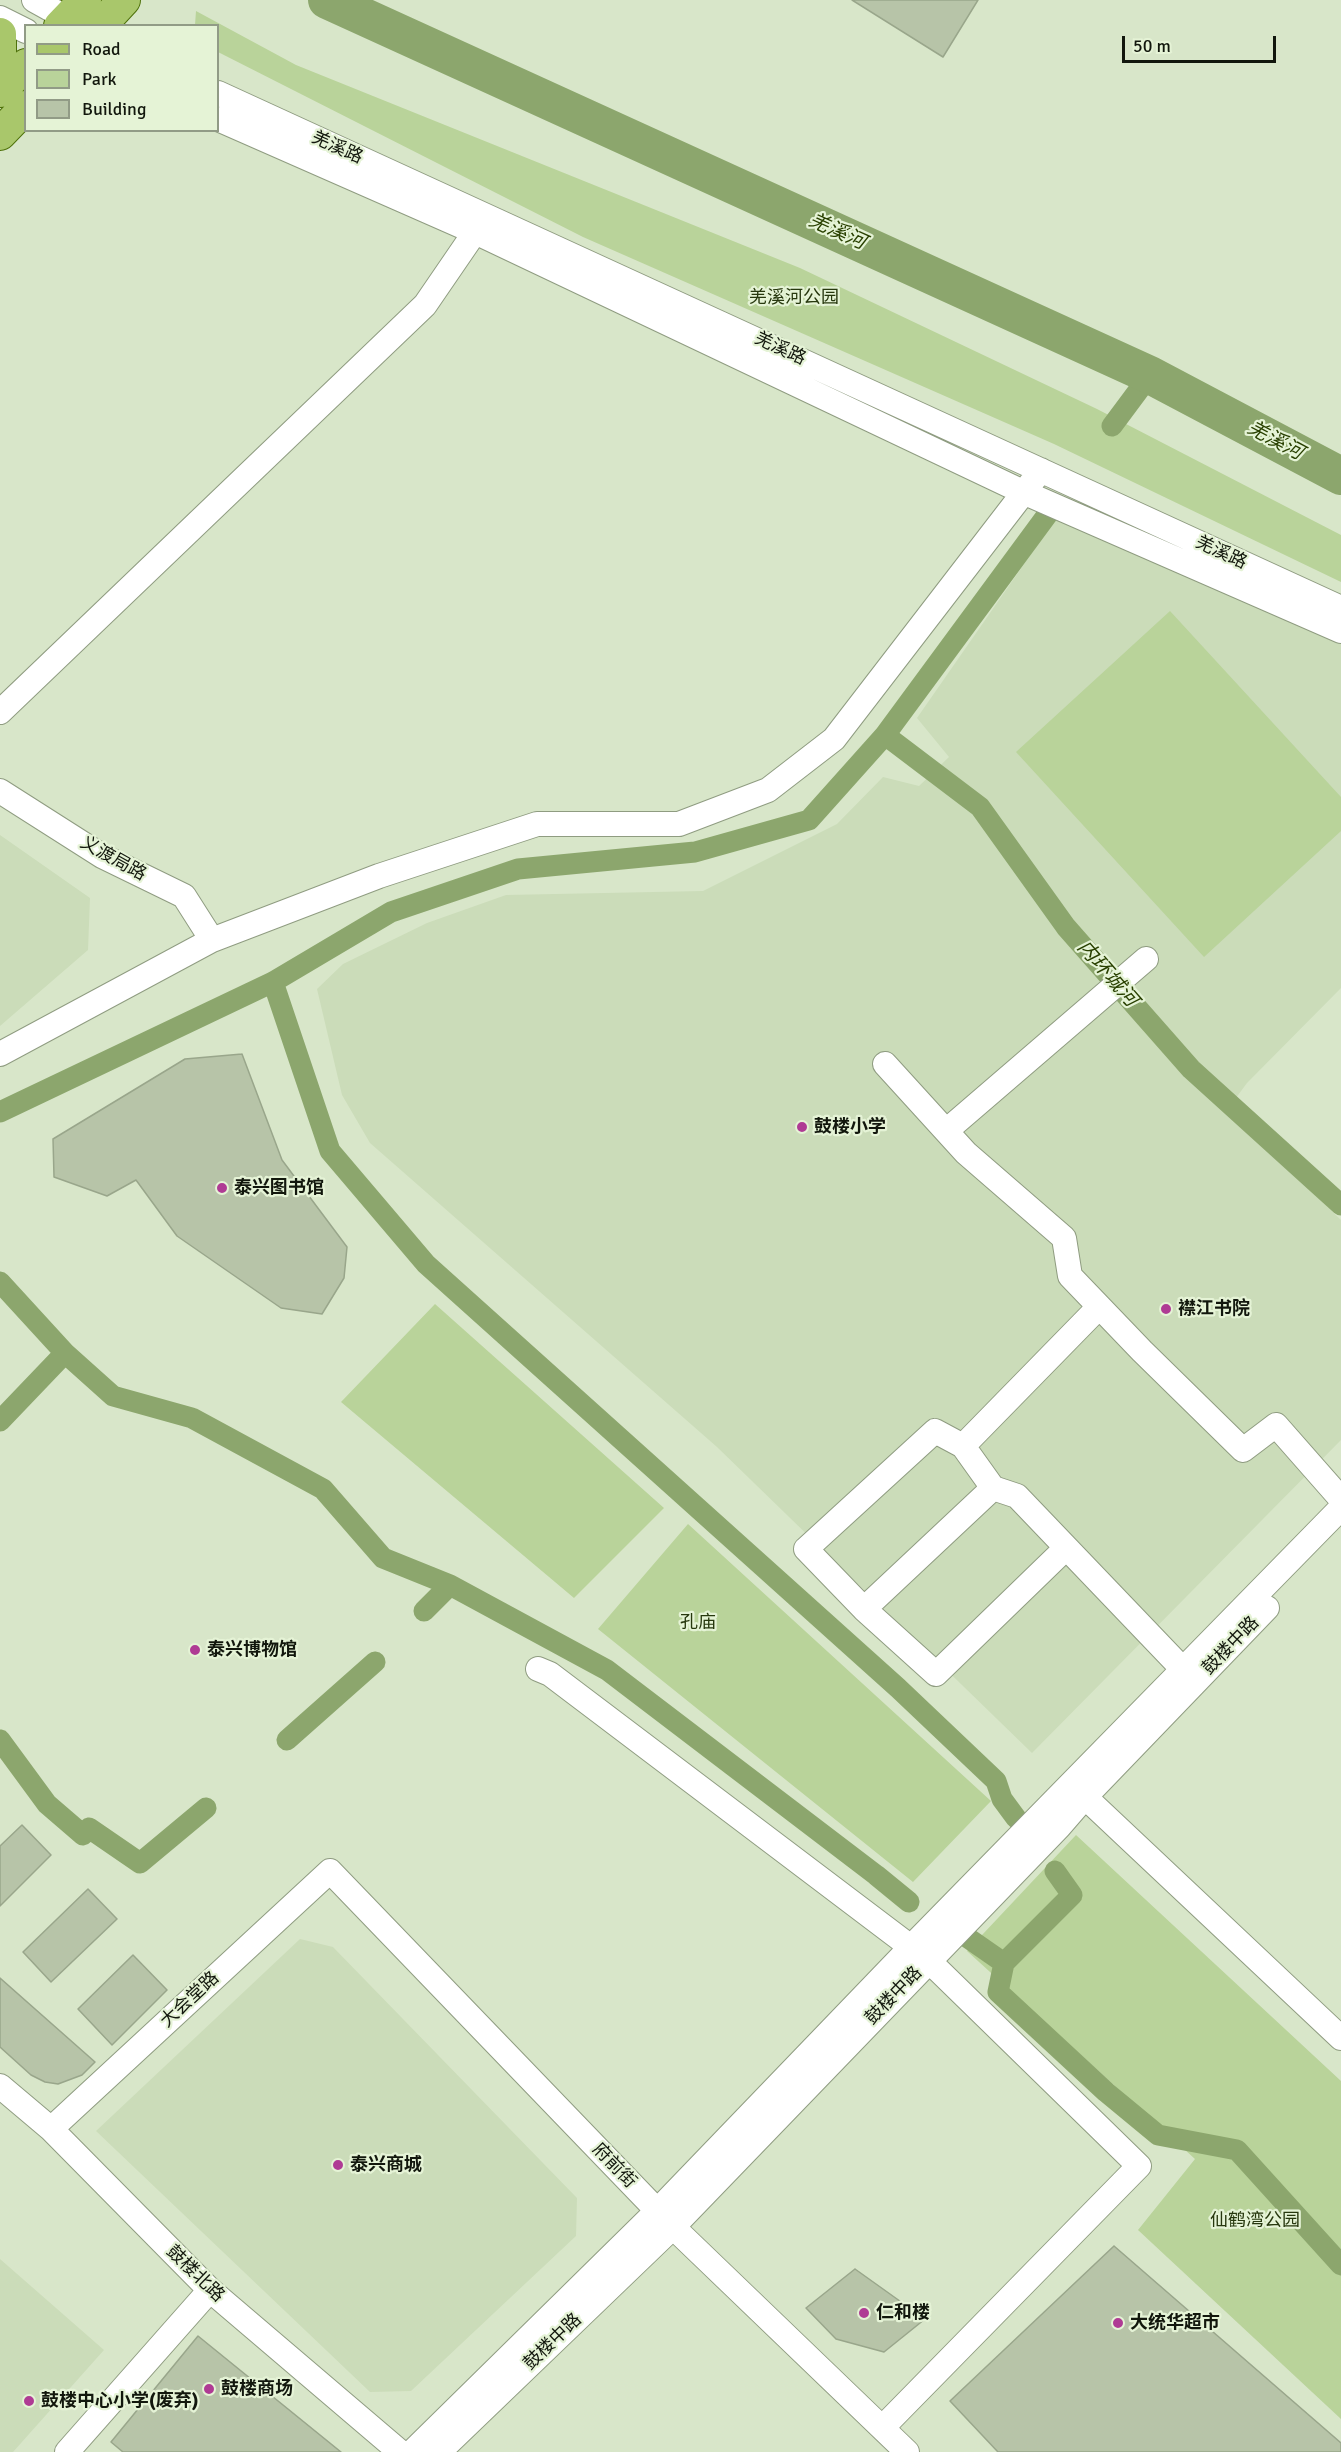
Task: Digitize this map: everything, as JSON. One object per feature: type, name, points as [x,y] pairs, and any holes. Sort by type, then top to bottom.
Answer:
[{"type":"main road","points":[[102,24],[124,0]]},
{"type":"main road","points":[[123,24],[134,0]]},
{"type":"main road","points":[[0,34],[0,57]]},
{"type":"main road","points":[[0,91],[24,67]]},
{"type":"main road","points":[[0,134],[24,109]]},
{"type":"street","points":[[34,0],[73,17]]},
{"type":"street","points":[[0,18],[24,30]]},
{"type":"street","name":"羌溪路","points":[[219,94],[251,122],[1041,470],[1341,608]]},
{"type":"street","name":"羌溪路","points":[[219,119],[251,122]]},
{"type":"street","points":[[0,712],[425,305],[479,223]]},
{"type":"street","name":"羌溪路","points":[[479,223],[1023,492],[1341,631]]},
{"type":"street","points":[[0,1054],[212,940],[379,876],[537,824],[679,824],[768,790],[834,739],[1041,470]]},
{"type":"street","name":"义渡局路","points":[[0,791],[102,856],[184,896],[212,940]]},
{"type":"street","points":[[946,1131],[1146,959]]},
{"type":"street","points":[[885,1064],[966,1153],[1064,1238],[1070,1276],[1243,1450],[1276,1425],[1341,1499]]},
{"type":"street","points":[[963,1446],[1099,1307]]},
{"type":"street","points":[[1066,1548],[936,1674],[864,1609],[806,1550],[934,1431],[963,1446],[993,1488],[1017,1496],[1189,1677]]},
{"type":"street","points":[[864,1609],[993,1488]]},
{"type":"street","points":[[920,1954],[1189,1677],[1341,1508]]},
{"type":"street","name":"鼓楼中路","points":[[439,2452],[920,1954],[1059,1827],[1189,1677],[1341,1532]]},
{"type":"street","points":[[538,1669],[550,1674],[920,1954],[1138,2166],[883,2427]]},
{"type":"street","points":[[1085,1797],[1341,2038]]},
{"type":"street","name":"大会堂路","points":[[51,2129],[330,1871]]},
{"type":"street","name":"府前街","points":[[330,1871],[665,2219],[907,2452]]},
{"type":"street","name":"鼓楼北路","points":[[0,2085],[51,2129],[210,2290],[400,2452]]},
{"type":"street","points":[[412,2452],[665,2219]]},
{"type":"street","points":[[67,2452],[210,2290]]},
{"type":"shaded area","name":"鼓楼小学","points":[[1063,508],[1341,639],[1341,988],[1247,1083],[1227,1110],[1341,1220],[1341,1440],[1032,1753],[717,1447],[370,1143],[342,1095],[317,989],[343,964],[427,923],[506,895],[703,891],[837,824],[883,777],[919,786],[949,757],[917,718]]},
{"type":"shaded area","points":[[0,835],[90,898],[88,950],[0,1026]]},
{"type":"shaded area","name":"泰兴商城","points":[[300,1939],[333,1947],[577,2198],[576,2236],[411,2391],[370,2392],[96,2131]]},
{"type":"shaded area","name":"鼓楼中心小学(废弃)","points":[[0,2259],[104,2350],[13,2452],[0,2452]]},
{"type":"green space","name":"羌溪河公园","points":[[196,11],[296,65],[800,268],[1097,409],[1341,535],[1341,582],[1054,444],[583,237],[219,53],[219,24],[195,24]]},
{"type":"green space","points":[[1170,611],[1341,797],[1341,831],[1204,957],[1016,752]]},
{"type":"green space","points":[[435,1304],[664,1508],[574,1598],[341,1402]]},
{"type":"green space","name":"孔庙","points":[[688,1524],[991,1801],[913,1882],[598,1629]]},
{"type":"green space","name":"仙鹤湾公园","points":[[1076,1835],[1341,2081],[1341,2419],[1138,2230],[1195,2159],[967,1951]]},
{"type":"building","points":[[852,0],[978,0],[943,57]]},
{"type":"building","name":"泰兴图书馆","points":[[242,1054],[282,1160],[347,1247],[344,1278],[322,1314],[281,1308],[177,1236],[136,1180],[107,1196],[54,1177],[53,1139],[185,1059]]},
{"type":"building","points":[[22,1825],[51,1855],[0,1906],[0,1846]]},
{"type":"building","points":[[88,1889],[117,1919],[51,1982],[23,1952]]},
{"type":"building","points":[[133,1955],[167,1990],[112,2045],[78,2009]]},
{"type":"building","points":[[0,1978],[95,2062],[82,2075],[58,2084],[45,2082],[31,2075],[0,2047]]},
{"type":"building","name":"大统华超市","points":[[1114,2246],[1341,2443],[1341,2452],[998,2452],[950,2401]]},
{"type":"building","name":"仁和楼","points":[[855,2269],[925,2319],[884,2352],[836,2339],[806,2308]]},
{"type":"building","name":"鼓楼商场","points":[[198,2336],[341,2452],[123,2452],[111,2442]]},
{"type":"waterway","name":"羌溪河","points":[[327,0],[1150,375],[1341,476]]},
{"type":"waterway","points":[[1112,426],[1150,375]]},
{"type":"waterway","points":[[0,1112],[273,982],[391,912],[518,869],[695,852],[809,820],[885,735],[1050,511]]},
{"type":"waterway","name":"内环城河","points":[[885,735],[980,807],[1066,927],[1191,1069],[1341,1205]]},
{"type":"waterway","points":[[273,982],[330,1151],[426,1264],[898,1688],[996,1781],[1002,1799],[1016,1818]]},
{"type":"waterway","points":[[0,1282],[65,1353],[0,1421]]},
{"type":"waterway","points":[[65,1353],[113,1396],[192,1418],[323,1489],[383,1558],[450,1585],[607,1670],[909,1902]]},
{"type":"waterway","points":[[424,1611],[450,1585]]},
{"type":"waterway","points":[[287,1740],[375,1662]]},
{"type":"waterway","points":[[0,1740],[47,1804],[83,1835],[89,1828],[140,1863],[206,1808]]},
{"type":"waterway","points":[[1055,1871],[1072,1895],[1004,1963],[998,1992],[1106,2092],[1158,2135],[1237,2150],[1341,2265]]},
{"type":"waterway","points":[[968,1938],[1004,1963]]},
{"type":"place","name":"鼓楼小学","points":[[802,1127]]},
{"type":"place","name":"泰兴图书馆","points":[[222,1188]]},
{"type":"place","name":"襟江书院","points":[[1166,1309]]},
{"type":"place","name":"泰兴博物馆","points":[[195,1650]]},
{"type":"place","name":"泰兴商城","points":[[338,2165]]},
{"type":"place","name":"仁和楼","points":[[864,2313]]},
{"type":"place","name":"大统华超市","points":[[1118,2323]]},
{"type":"place","name":"鼓楼商场","points":[[209,2389]]},
{"type":"place","name":"鼓楼中心小学(废弃)","points":[[29,2401]]}]
